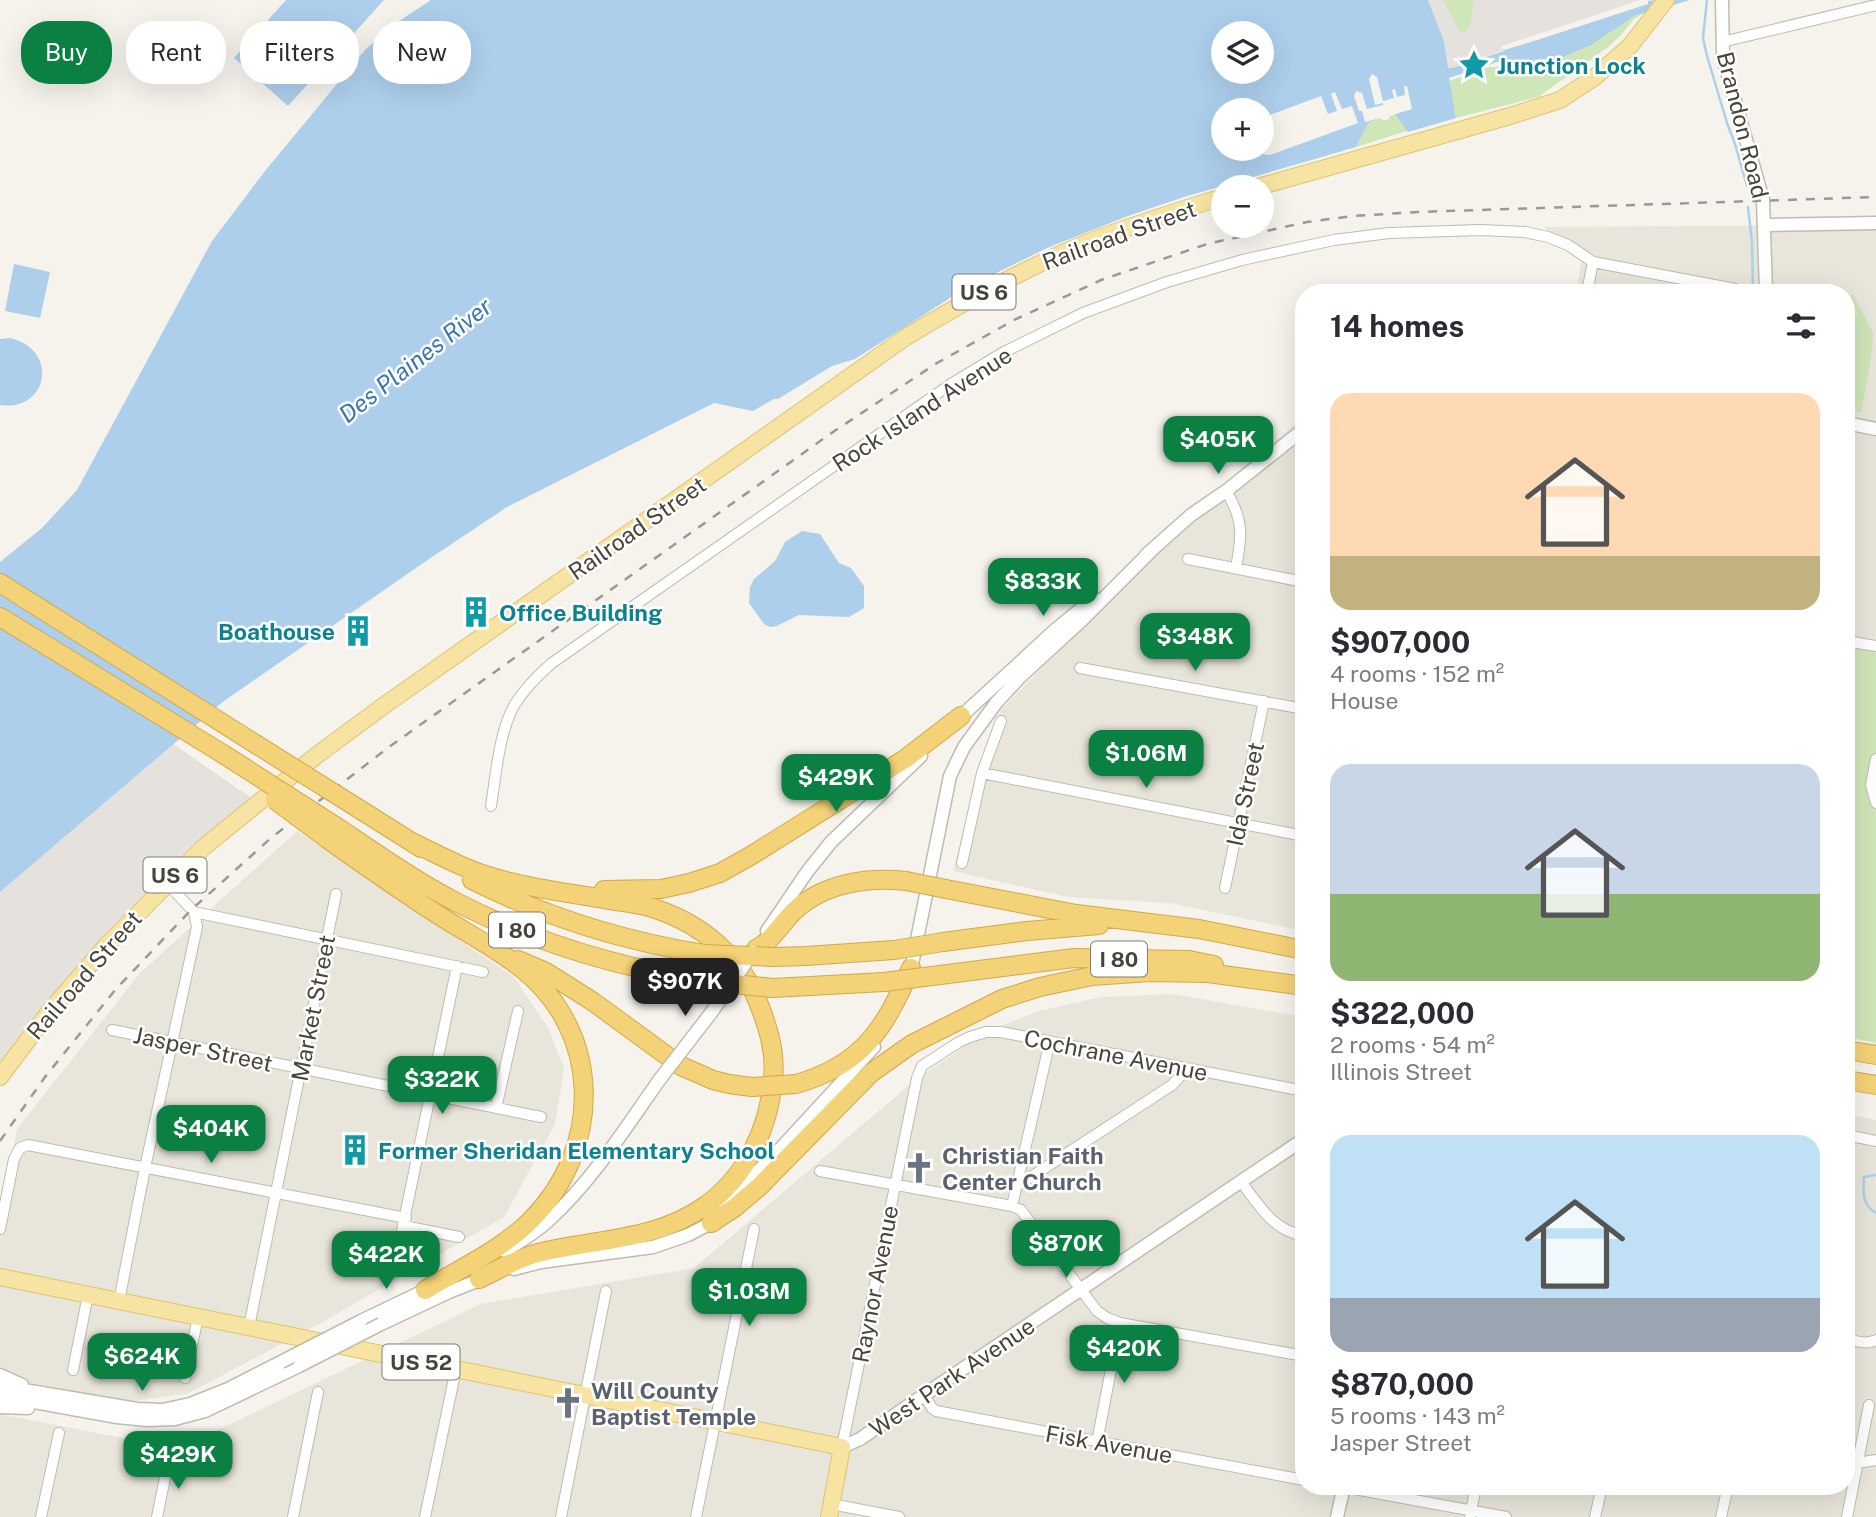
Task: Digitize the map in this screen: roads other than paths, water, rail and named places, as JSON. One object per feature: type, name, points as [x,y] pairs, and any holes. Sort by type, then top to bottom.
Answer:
[{"type":"highway","name":"I 80","points":[[0,583],[469,879],[526,906],[613,935],[664,948],[704,954],[806,957],[894,950],[1027,931],[1130,922],[1199,929],[1295,948]]},
{"type":"highway","points":[[0,617],[223,754],[245,778],[333,834],[391,885],[521,968],[558,1007],[578,1049],[584,1086],[582,1122],[575,1156],[546,1205],[528,1223],[498,1246],[425,1290]]},
{"type":"highway","points":[[532,887],[616,891],[661,889],[720,873],[905,759],[961,716]]},
{"type":"highway","name":"I 80","points":[[333,834],[454,901],[515,930],[556,946],[671,976],[773,988],[884,982],[1074,958],[1189,960],[1295,982]]},
{"type":"highway","points":[[412,842],[493,878],[654,908],[682,919],[713,940],[740,966],[756,995],[767,1024],[774,1059],[770,1104],[753,1151],[726,1187],[697,1211],[650,1232],[538,1253],[480,1279]]},
{"type":"highway","points":[[755,949],[765,945],[796,910],[821,894],[860,880],[906,881],[1130,922]]},
{"type":"highway","points":[[502,955],[546,972],[689,1070],[721,1083],[752,1087],[807,1080],[836,1067],[855,1054],[880,1030],[911,968]]},
{"type":"highway","points":[[711,1223],[760,1186],[871,1073],[912,1044],[1003,999],[1040,987],[1092,976],[1150,972],[1208,973],[1295,983]]},
{"type":"highway","points":[[1855,1052],[1876,1055]]},
{"type":"highway","points":[[1855,1082],[1876,1085]]},
{"type":"main road","points":[[1274,182],[1560,100],[1595,77],[1622,53],[1666,0]]},
{"type":"main road","name":"Railroad Street","points":[[0,1077],[49,1012],[107,944],[204,847],[317,755],[416,683],[906,337],[993,287],[1066,252],[1152,218],[1211,201]]},
{"type":"main road","name":"US 52","points":[[0,1277],[842,1447]]},
{"type":"main road","name":"Raynor Avenue","points":[[830,1511],[842,1447]]},
{"type":"street","name":"Brandon Road","points":[[1722,0],[1725,66],[1763,200],[1766,284]]},
{"type":"street","points":[[1722,42],[1876,5]]},
{"type":"street","points":[[1764,225],[1876,223]]},
{"type":"street","name":"Rock Island Avenue","points":[[491,806],[504,734],[514,706],[533,679],[552,663],[951,384],[1004,352],[1083,313],[1167,282],[1242,260],[1334,240],[1390,233],[1480,230],[1525,232],[1548,237],[1569,246],[1593,262],[1709,284]]},
{"type":"street","points":[[1589,284],[1593,262]]},
{"type":"street","points":[[1855,425],[1876,429]]},
{"type":"street","points":[[0,1386],[137,1409],[162,1410],[190,1404],[228,1389],[425,1290],[478,1267],[524,1240],[548,1222],[583,1184],[711,1013],[807,872],[831,842],[961,716],[1054,631],[1191,515],[1295,436]]},
{"type":"street","points":[[1226,491],[1239,518],[1242,540],[1236,568]]},
{"type":"street","points":[[0,1407],[147,1420],[175,1419],[205,1411],[381,1324],[480,1279],[541,1262],[653,1247],[688,1235],[711,1223],[883,1035],[903,995],[911,968],[950,776],[964,747],[996,703],[1020,677],[1152,550]]},
{"type":"street","points":[[1188,559],[1295,580]]},
{"type":"street","points":[[1855,642],[1876,646]]},
{"type":"street","points":[[1080,668],[1295,707]]},
{"type":"street","name":"Ida Street","points":[[1226,888],[1264,701]]},
{"type":"street","points":[[962,863],[982,773],[1001,721]]},
{"type":"street","points":[[1876,759],[1871,785],[1876,803]]},
{"type":"street","points":[[982,773],[1295,834]]},
{"type":"street","points":[[120,1301],[145,1168],[197,927],[194,912],[167,883]]},
{"type":"street","name":"Market Street","points":[[249,1327],[336,894]]},
{"type":"street","points":[[194,912],[483,972]]},
{"type":"street","points":[[396,1259],[457,966]]},
{"type":"street","points":[[496,1108],[519,1011]]},
{"type":"street","name":"Jasper Street","points":[[112,1030],[541,1117]]},
{"type":"street","name":"Cochrane Avenue","points":[[933,1057],[970,1037],[986,1032],[1001,1032],[1295,1089]]},
{"type":"street","points":[[1012,1206],[1049,1041]]},
{"type":"street","name":"Raynor Avenue","points":[[842,1447],[916,1078],[922,1066],[933,1057]]},
{"type":"street","points":[[1017,1186],[1172,1085],[1188,1069]]},
{"type":"street","points":[[1855,1137],[1876,1141]]},
{"type":"street","points":[[0,1229],[14,1159],[20,1148],[28,1145],[276,1192],[459,1237]]},
{"type":"street","name":"West Park Avenue","points":[[842,1447],[860,1439],[1295,1145]]},
{"type":"street","points":[[820,1171],[1012,1206],[1021,1210],[1097,1311],[1107,1318],[1120,1323],[1295,1354]]},
{"type":"street","points":[[1241,1182],[1271,1222],[1295,1234]]},
{"type":"street","points":[[696,1517],[754,1229]]},
{"type":"street","points":[[561,1517],[606,1291]]},
{"type":"street","points":[[73,1370],[89,1294]]},
{"type":"street","points":[[185,1378],[198,1317]]},
{"type":"street","points":[[1097,1442],[1120,1323]]},
{"type":"street","points":[[1855,1341],[1876,1340]]},
{"type":"street","points":[[425,1517],[456,1369]]},
{"type":"street","points":[[0,1376],[73,1399]]},
{"type":"street","points":[[293,1517],[318,1392]]},
{"type":"street","name":"Fisk Avenue","points":[[924,1395],[936,1412],[1295,1478]]},
{"type":"street","points":[[0,1396],[117,1417]]},
{"type":"street","points":[[1855,1474],[1869,1405]]},
{"type":"street","points":[[41,1517],[59,1433]]},
{"type":"street","points":[[157,1517],[169,1458]]},
{"type":"street","points":[[1857,1463],[1876,1460]]},
{"type":"street","points":[[1338,1517],[1341,1495]]},
{"type":"street","points":[[1385,1495],[1471,1513],[1506,1517]]},
{"type":"street","points":[[1471,1513],[1474,1495]]},
{"type":"street","points":[[1595,1517],[1600,1495]]},
{"type":"street","points":[[1721,1517],[1726,1495]]},
{"type":"street","points":[[1847,1517],[1851,1495]]},
{"type":"street","points":[[830,1511],[899,1517]]},
{"type":"water","points":[[286,0],[384,0],[359,28],[359,21],[267,21]]},
{"type":"water","name":"Des Plaines River","points":[[431,0],[1428,0],[1444,41],[1448,68],[1452,68],[1644,2],[1690,0],[1634,16],[1591,45],[1563,57],[1508,62],[1506,59],[1449,78],[1456,118],[1408,132],[1395,114],[1369,122],[1356,147],[1260,175],[1211,175],[1211,189],[1128,216],[1047,248],[964,289],[855,359],[832,366],[753,411],[714,403],[507,507],[224,701],[0,892],[0,562],[42,528],[77,490],[212,241],[265,171],[337,84],[359,84],[359,57],[373,43],[373,84],[471,84],[471,21],[399,21]]},
{"type":"water","points":[[240,51],[240,63],[234,58]]},
{"type":"water","points":[[263,84],[308,84],[288,106]]},
{"type":"water","points":[[14,264],[50,272],[40,318],[5,311]]},
{"type":"water","points":[[10,338],[26,345],[36,355],[41,366],[42,379],[29,399],[16,405],[0,405],[0,339]]},
{"type":"water","points":[[802,531],[820,534],[839,563],[851,568],[864,586],[864,608],[849,617],[799,615],[770,627],[764,624],[749,603],[750,587],[754,579],[775,561],[785,542]]},
{"type":"waterway","points":[[1707,0],[1703,38],[1747,186]]},
{"type":"waterway","points":[[1748,207],[1753,284]]},
{"type":"waterway","points":[[1876,1175],[1864,1177],[1863,1188],[1868,1206],[1876,1213]]},
{"type":"railway","points":[[0,1141],[45,1077],[116,989],[191,910],[271,838],[389,747],[833,432],[937,363],[1016,319],[1101,280],[1207,244],[1307,222],[1418,212],[1876,197]]},
{"type":"place","name":"Junction Lock","points":[[1474,65]]},
{"type":"place","name":"Office Building","points":[[476,612]]},
{"type":"place","name":"Boathouse","points":[[358,631]]},
{"type":"place","name":"Former Sheridan Elementary School","points":[[355,1150]]},
{"type":"place","name":"Christian Faith Center Church","points":[[919,1168]]},
{"type":"place","name":"Will County Baptist Temple","points":[[568,1403]]}]
